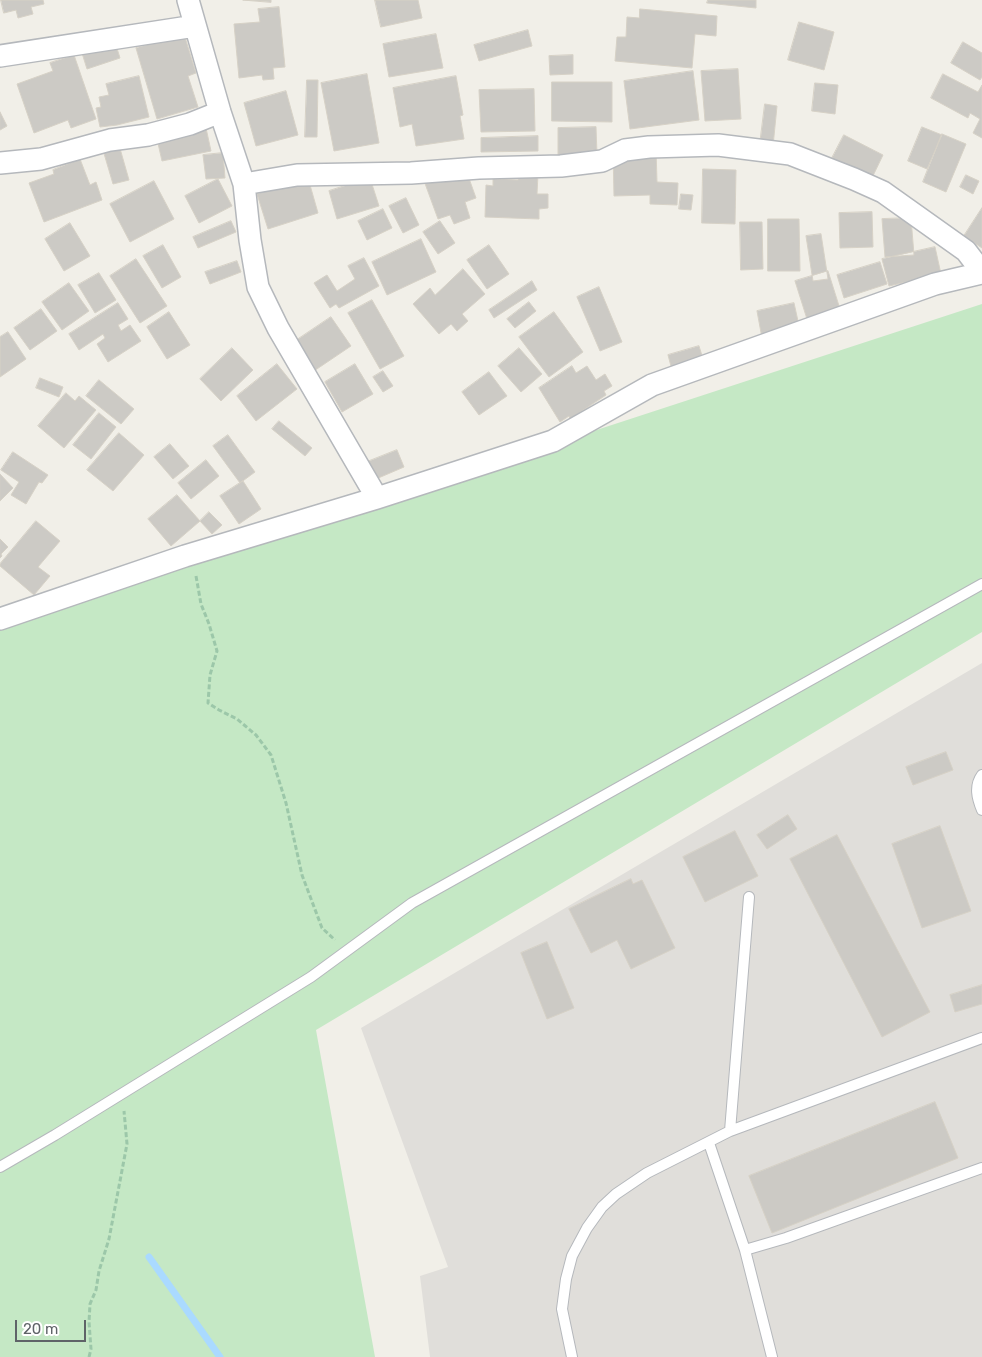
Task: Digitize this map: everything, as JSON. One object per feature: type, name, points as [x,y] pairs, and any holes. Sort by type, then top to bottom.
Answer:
[{"type":"street","points":[[188,0],[220,112],[244,184],[250,240],[258,287],[278,328],[377,498]]},
{"type":"street","points":[[0,56],[195,26]]},
{"type":"street","points":[[0,163],[41,159],[110,140],[148,135],[190,124],[220,112]]},
{"type":"street","points":[[0,619],[185,556],[377,498],[552,441],[665,380],[935,284],[982,272],[966,251],[883,192],[790,154],[718,145],[649,147],[625,150],[602,161],[561,166],[478,168],[402,173],[297,175],[244,184]]},
{"type":"lane","points":[[0,1168],[55,1136],[121,1093],[311,977],[412,903],[982,584]]},
{"type":"lane","points":[[982,775],[977,787],[982,810]]},
{"type":"lane","points":[[730,1131],[749,897]]},
{"type":"lane","points":[[572,1357],[562,1308],[566,1279],[572,1256],[587,1228],[602,1207],[616,1194],[646,1174],[730,1131],[982,1038]]},
{"type":"lane","points":[[709,1143],[745,1250],[772,1357]]},
{"type":"lane","points":[[745,1250],[786,1238],[982,1168]]},
{"type":"path","points":[[185,556],[198,580],[201,604],[217,651],[210,675],[208,703],[237,719],[256,735],[271,755],[286,803],[302,875],[322,928],[338,942],[351,947]]},
{"type":"path","points":[[89,1357],[91,1349],[90,1304],[96,1290],[99,1271],[109,1239],[127,1144],[121,1093]]},
{"type":"shaded area","points":[[982,663],[982,1357],[430,1357],[420,1276],[448,1267],[361,1028]]},
{"type":"green space","points":[[982,304],[982,632],[316,1030],[375,1357],[0,1357],[0,625]]},
{"type":"building","points":[[1,0],[43,0],[44,4],[31,7],[33,14],[18,18],[16,10],[4,13]]},
{"type":"building","points":[[243,0],[271,0],[271,2]]},
{"type":"building","points":[[375,0],[418,0],[422,18],[381,27]]},
{"type":"building","points":[[708,0],[756,0],[756,8],[707,3]]},
{"type":"building","points":[[279,7],[285,67],[273,68],[274,79],[263,80],[262,75],[239,78],[234,24],[260,22],[258,9]]},
{"type":"building","points":[[640,9],[717,16],[716,36],[695,34],[692,68],[615,61],[617,37],[626,37],[627,17],[639,18]]},
{"type":"building","points":[[799,22],[834,32],[824,70],[788,60]]},
{"type":"building","points":[[528,30],[532,46],[479,61],[474,45]]},
{"type":"building","points":[[184,34],[196,73],[188,76],[198,107],[157,119],[136,48]]},
{"type":"building","points":[[436,34],[443,68],[389,77],[383,44]]},
{"type":"building","points":[[115,42],[120,58],[87,69],[82,53]]},
{"type":"building","points":[[963,42],[982,53],[982,77],[980,80],[951,63]]},
{"type":"building","points":[[74,55],[96,119],[71,128],[68,120],[34,133],[17,84],[53,71],[50,63]]},
{"type":"building","points":[[573,55],[573,74],[550,75],[549,56]]},
{"type":"building","points":[[738,69],[741,119],[705,121],[701,71]]},
{"type":"building","points":[[693,71],[699,120],[630,129],[624,81]]},
{"type":"building","points":[[367,74],[379,143],[334,151],[321,83]]},
{"type":"building","points":[[943,74],[978,92],[982,85],[982,138],[973,133],[980,119],[970,113],[968,118],[931,98]]},
{"type":"building","points":[[139,76],[149,117],[100,127],[96,108],[101,107],[99,97],[109,95],[106,84]]},
{"type":"building","points":[[456,76],[463,115],[460,116],[464,139],[416,146],[412,124],[400,127],[393,88]]},
{"type":"building","points":[[307,80],[318,80],[317,137],[305,137]]},
{"type":"building","points":[[552,82],[612,82],[612,122],[552,121]]},
{"type":"building","points":[[815,83],[838,85],[835,114],[812,111]]},
{"type":"building","points":[[534,89],[535,131],[481,132],[479,90]]},
{"type":"building","points":[[286,91],[298,135],[256,146],[244,103]]},
{"type":"building","points":[[765,104],[777,106],[773,146],[760,144]]},
{"type":"building","points":[[0,112],[7,126],[0,130]]},
{"type":"building","points":[[596,127],[597,155],[558,155],[558,128]]},
{"type":"building","points":[[922,127],[942,135],[927,169],[908,161]]},
{"type":"building","points":[[206,128],[211,151],[162,161],[157,139]]},
{"type":"building","points":[[942,134],[966,144],[946,192],[923,182]]},
{"type":"building","points":[[844,135],[883,155],[870,182],[830,162]]},
{"type":"building","points":[[538,136],[538,151],[481,152],[481,138]]},
{"type":"building","points":[[119,145],[129,180],[113,184],[103,150]]},
{"type":"building","points":[[656,149],[657,182],[678,183],[677,205],[650,204],[650,195],[614,196],[613,151]]},
{"type":"building","points":[[223,153],[225,178],[206,179],[203,155]]},
{"type":"building","points":[[80,159],[90,185],[96,182],[102,200],[44,222],[29,183],[54,174],[53,170]]},
{"type":"building","points":[[703,169],[736,170],[735,224],[702,223]]},
{"type":"building","points":[[466,170],[476,198],[465,202],[470,218],[454,224],[450,215],[438,219],[423,178]]},
{"type":"building","points":[[518,174],[538,174],[537,194],[548,194],[548,208],[539,209],[539,219],[485,217],[486,185],[493,186],[493,179],[518,180]]},
{"type":"building","points":[[966,175],[979,181],[973,194],[960,187]]},
{"type":"building","points":[[308,178],[318,213],[268,229],[257,194]]},
{"type":"building","points":[[370,178],[379,206],[337,219],[329,191]]},
{"type":"building","points":[[218,179],[232,206],[199,223],[185,196]]},
{"type":"building","points":[[154,181],[174,219],[130,242],[110,204]]},
{"type":"building","points":[[681,194],[693,195],[691,210],[679,209]]},
{"type":"building","points":[[406,198],[419,225],[403,233],[389,206]]},
{"type":"building","points":[[982,208],[982,248],[964,236]]},
{"type":"building","points":[[383,209],[392,228],[367,240],[358,221]]},
{"type":"building","points":[[872,212],[873,247],[840,248],[839,213]]},
{"type":"building","points":[[911,218],[914,255],[885,257],[882,219]]},
{"type":"building","points":[[768,219],[799,219],[800,271],[768,271]]},
{"type":"building","points":[[231,221],[236,232],[198,248],[193,237]]},
{"type":"building","points":[[440,221],[455,243],[438,254],[423,232]]},
{"type":"building","points":[[740,222],[762,222],[763,269],[741,270]]},
{"type":"building","points":[[70,223],[90,256],[64,271],[45,239]]},
{"type":"building","points":[[821,234],[828,279],[813,281],[806,236]]},
{"type":"building","points":[[421,239],[436,272],[387,295],[372,262]]},
{"type":"building","points":[[163,245],[181,277],[162,288],[143,256]]},
{"type":"building","points":[[489,245],[509,274],[487,289],[467,260]]},
{"type":"building","points":[[935,247],[941,274],[889,286],[882,259]]},
{"type":"building","points":[[364,258],[379,286],[339,308],[336,304],[330,308],[314,283],[327,275],[337,291],[355,279],[348,266]]},
{"type":"building","points":[[136,259],[167,306],[140,323],[110,276]]},
{"type":"building","points":[[237,261],[241,272],[210,284],[205,272]]},
{"type":"building","points":[[880,262],[887,284],[844,298],[837,275]]},
{"type":"building","points":[[463,269],[485,294],[462,314],[468,321],[457,331],[451,324],[439,334],[413,304],[430,288],[435,295]]},
{"type":"building","points":[[828,271],[840,309],[807,319],[795,281]]},
{"type":"building","points":[[99,273],[116,300],[95,313],[78,285]]},
{"type":"building","points":[[532,281],[537,290],[494,318],[489,310]]},
{"type":"building","points":[[69,283],[89,311],[62,330],[42,302]]},
{"type":"building","points":[[599,287],[622,342],[600,351],[577,297]]},
{"type":"building","points":[[372,300],[404,356],[380,369],[348,313]]},
{"type":"building","points":[[529,302],[536,311],[515,328],[507,319]]},
{"type":"building","points":[[118,303],[128,319],[118,325],[121,331],[130,325],[141,341],[108,362],[97,344],[105,338],[103,334],[79,350],[69,334]]},
{"type":"building","points":[[794,303],[800,330],[762,338],[757,311]]},
{"type":"building","points":[[41,309],[57,331],[30,350],[14,328]]},
{"type":"building","points":[[169,312],[190,345],[167,359],[147,327]]},
{"type":"building","points":[[554,312],[583,352],[549,377],[519,337]]},
{"type":"building","points":[[331,317],[351,346],[308,375],[288,346]]},
{"type":"building","points":[[8,332],[26,359],[0,377],[0,337]]},
{"type":"building","points":[[699,346],[704,362],[672,370],[668,355]]},
{"type":"building","points":[[232,348],[253,370],[221,401],[200,379]]},
{"type":"building","points":[[519,348],[542,374],[521,392],[498,366]]},
{"type":"building","points":[[277,364],[297,389],[256,421],[237,396]]},
{"type":"building","points":[[355,364],[373,394],[342,412],[325,382]]},
{"type":"building","points":[[572,366],[576,373],[587,366],[596,380],[605,374],[612,386],[604,391],[606,395],[570,419],[569,416],[560,422],[539,388]]},
{"type":"building","points":[[383,371],[393,386],[383,392],[373,377]]},
{"type":"building","points":[[489,372],[507,396],[479,415],[462,392]]},
{"type":"building","points":[[40,378],[63,387],[59,397],[36,388]]},
{"type":"building","points":[[99,380],[134,409],[121,424],[86,396]]},
{"type":"building","points":[[66,393],[75,401],[79,396],[96,410],[64,448],[38,426]]},
{"type":"building","points":[[99,413],[116,427],[91,459],[73,445]]},
{"type":"building","points":[[279,421],[312,448],[305,456],[272,429]]},
{"type":"building","points":[[119,433],[144,455],[113,491],[87,470]]},
{"type":"building","points":[[228,435],[255,472],[240,483],[213,446]]},
{"type":"building","points":[[170,444],[189,466],[173,479],[154,457]]},
{"type":"building","points":[[397,450],[404,467],[369,482],[362,464]]},
{"type":"building","points":[[13,452],[48,475],[42,483],[39,482],[26,504],[11,495],[19,482],[1,470]]},
{"type":"building","points":[[206,460],[219,476],[191,499],[178,483]]},
{"type":"building","points":[[0,474],[13,488],[0,501]]},
{"type":"building","points":[[243,481],[261,509],[239,524],[220,496]]},
{"type":"building","points":[[177,495],[200,521],[171,546],[148,519]]},
{"type":"building","points":[[209,512],[222,525],[212,534],[200,521]]},
{"type":"building","points":[[36,521],[60,541],[38,567],[50,576],[34,595],[0,564]]},
{"type":"building","points":[[0,539],[8,547],[1,554],[0,558]]},
{"type":"building","points":[[946,752],[953,770],[913,785],[906,767]]},
{"type":"building","points":[[788,815],[797,829],[767,849],[757,835]]},
{"type":"building","points":[[940,826],[971,911],[922,928],[892,844]]},
{"type":"building","points":[[735,831],[758,876],[705,902],[683,857]]},
{"type":"building","points":[[837,835],[930,1012],[882,1037],[790,859]]},
{"type":"building","points":[[631,879],[633,884],[642,880],[675,948],[631,969],[617,940],[591,953],[569,909]]},
{"type":"building","points":[[547,942],[574,1008],[547,1019],[521,953]]},
{"type":"building","points":[[982,985],[982,1004],[955,1012],[950,995]]},
{"type":"building","points":[[935,1102],[958,1158],[772,1233],[749,1176]]},
{"type":"waterway","points":[[149,1257],[220,1357]]}]
